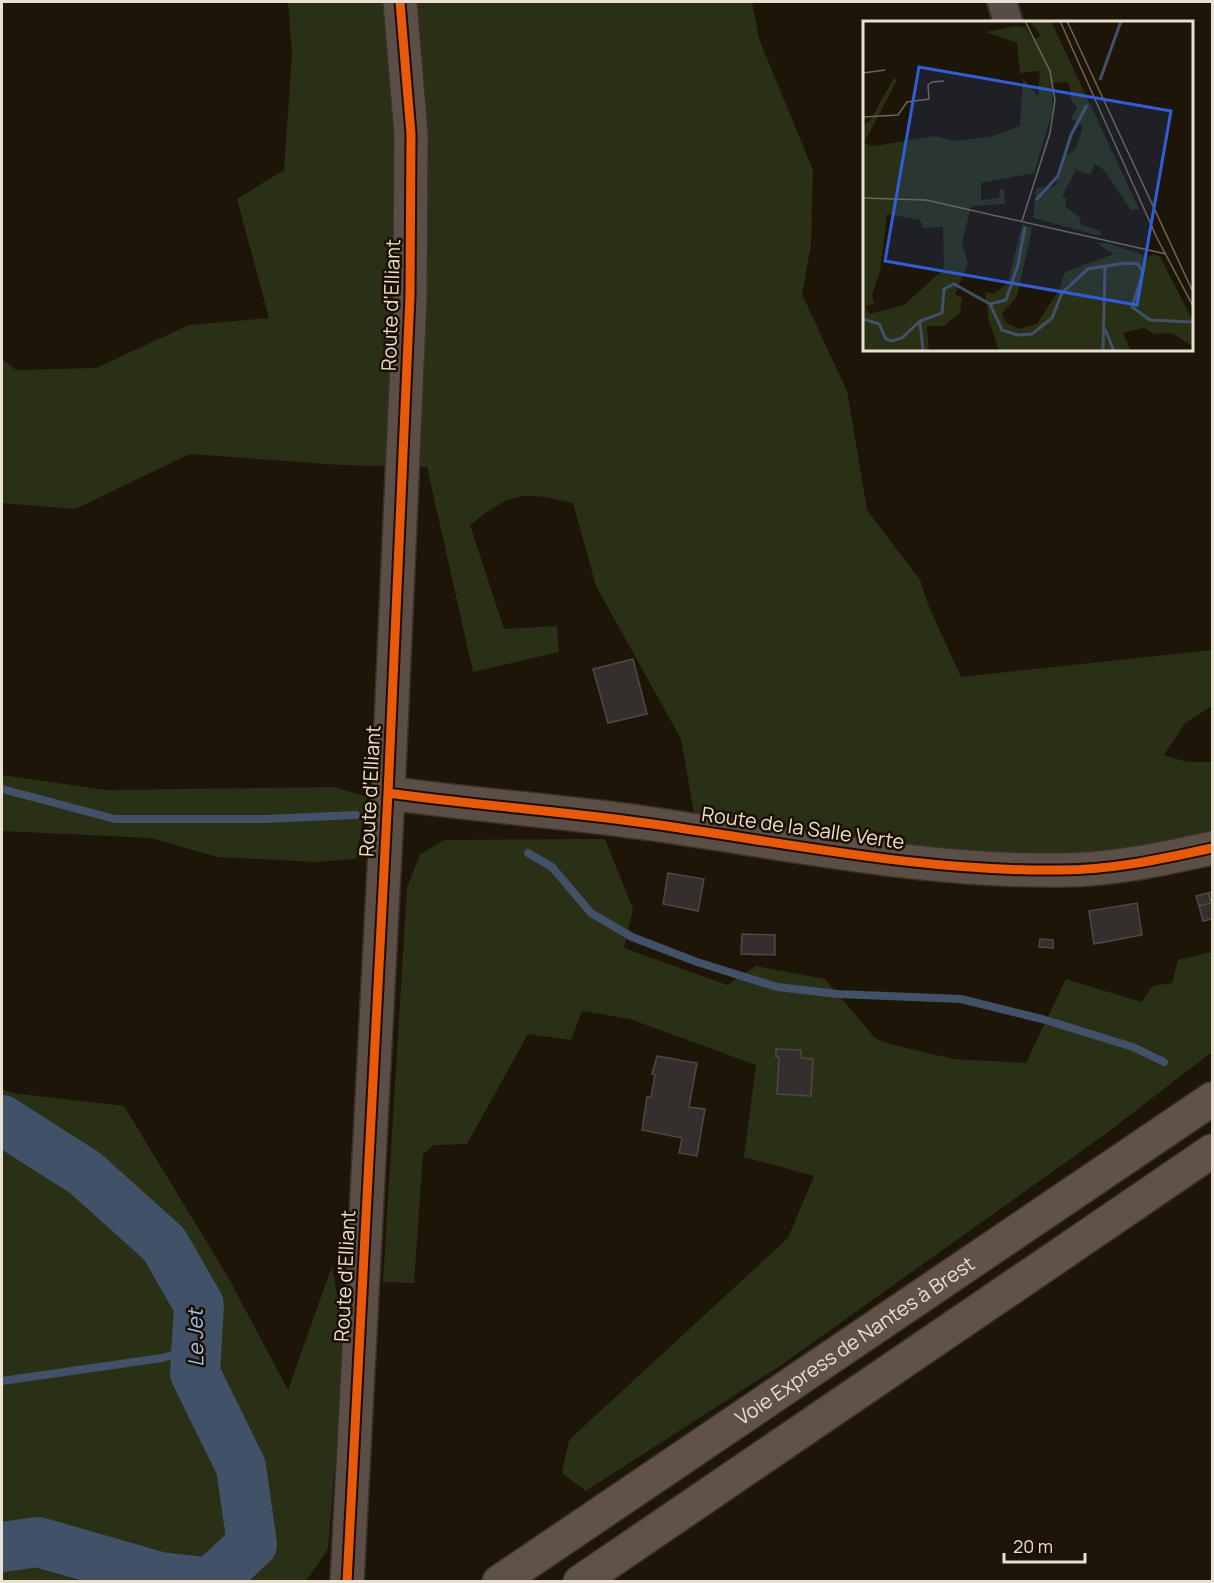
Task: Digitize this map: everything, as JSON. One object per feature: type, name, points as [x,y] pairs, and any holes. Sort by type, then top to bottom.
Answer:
[{"type":"highway","name":"Voie Express de Nantes à Brest","points":[[499,1581],[1212,1099]]},
{"type":"highway","points":[[580,1581],[1212,1151]]},
{"type":"street","name":"Route d'Elliant","points":[[347,1581],[388,793],[412,197],[409,84],[400,2]]},
{"type":"street","points":[[1002,2],[1008,21]]},
{"type":"street","name":"Route de la Salle Verte","points":[[388,793],[645,823],[869,856],[1003,869],[1061,870],[1118,867],[1212,848]]},
{"type":"green space","points":[[288,2],[752,2],[759,39],[813,170],[811,245],[802,294],[847,391],[867,510],[920,580],[929,607],[961,677],[1212,650],[1212,706],[1185,723],[1164,755],[1187,762],[1212,762],[1212,839],[1124,855],[977,860],[694,813],[681,739],[596,586],[573,503],[541,497],[518,497],[497,506],[470,525],[504,629],[557,626],[559,652],[473,672],[427,467],[341,465],[190,454],[75,509],[2,503],[2,359],[16,370],[96,368],[189,325],[269,318],[237,199],[284,170],[292,54]]},
{"type":"green space","points":[[2,775],[106,790],[334,787],[367,797],[356,859],[316,862],[217,857],[151,838],[2,831]]},
{"type":"green space","points":[[605,839],[633,909],[624,948],[727,985],[756,966],[825,979],[875,1038],[889,1044],[953,1059],[1026,1063],[1066,979],[1141,1002],[1153,986],[1172,983],[1178,960],[1212,952],[1212,1052],[1104,1135],[777,1368],[586,1491],[562,1473],[569,1440],[788,1238],[814,1176],[744,1157],[756,1065],[630,1019],[582,1011],[571,1040],[528,1034],[467,1144],[434,1145],[423,1154],[414,1283],[383,1282],[407,888],[420,854],[444,840]]},
{"type":"green space","points":[[2,1089],[12,1093],[124,1106],[228,1277],[288,1390],[332,1266],[345,1340],[328,1549],[306,1581],[2,1581]]},
{"type":"building","points":[[633,659],[647,714],[608,723],[593,669]]},
{"type":"building","points":[[668,873],[704,879],[698,911],[663,904]]},
{"type":"building","points":[[1212,892],[1212,919],[1203,921],[1199,906],[1211,903],[1208,893]]},
{"type":"building","points":[[1208,893],[1211,903],[1199,906],[1196,896]]},
{"type":"building","points":[[1137,903],[1142,935],[1094,944],[1089,911]]},
{"type":"building","points":[[742,934],[775,935],[775,955],[741,954]]},
{"type":"building","points":[[1040,939],[1053,940],[1053,948],[1039,947]]},
{"type":"building","points":[[776,1049],[801,1050],[801,1058],[813,1059],[811,1096],[777,1094],[779,1057],[776,1057]]},
{"type":"building","points":[[657,1056],[697,1063],[689,1107],[705,1109],[697,1156],[679,1153],[682,1138],[642,1130],[647,1097],[651,1097],[655,1075],[652,1074]]},
{"type":"waterway","points":[[2,789],[115,819],[266,819],[356,815]]},
{"type":"waterway","points":[[528,853],[552,867],[591,913],[632,937],[697,962],[777,987],[838,994],[961,999],[1042,1019],[1133,1047],[1164,1062]]},
{"type":"waterway","name":"Le Jet","points":[[2,1120],[85,1173],[164,1244],[199,1305],[195,1373],[241,1467],[252,1544],[211,1582]]},
{"type":"waterway","points":[[2,1381],[162,1358],[197,1348]]},
{"type":"waterway","name":"Le Jet","points":[[2,1547],[38,1542],[160,1577],[205,1582]]},
{"type":"cycle path","points":[[347,1582],[388,793],[410,296],[411,134],[400,2]]},
{"type":"cycle path","points":[[388,793],[613,819],[852,854],[956,866],[1079,870],[1137,863],[1212,848]]}]
